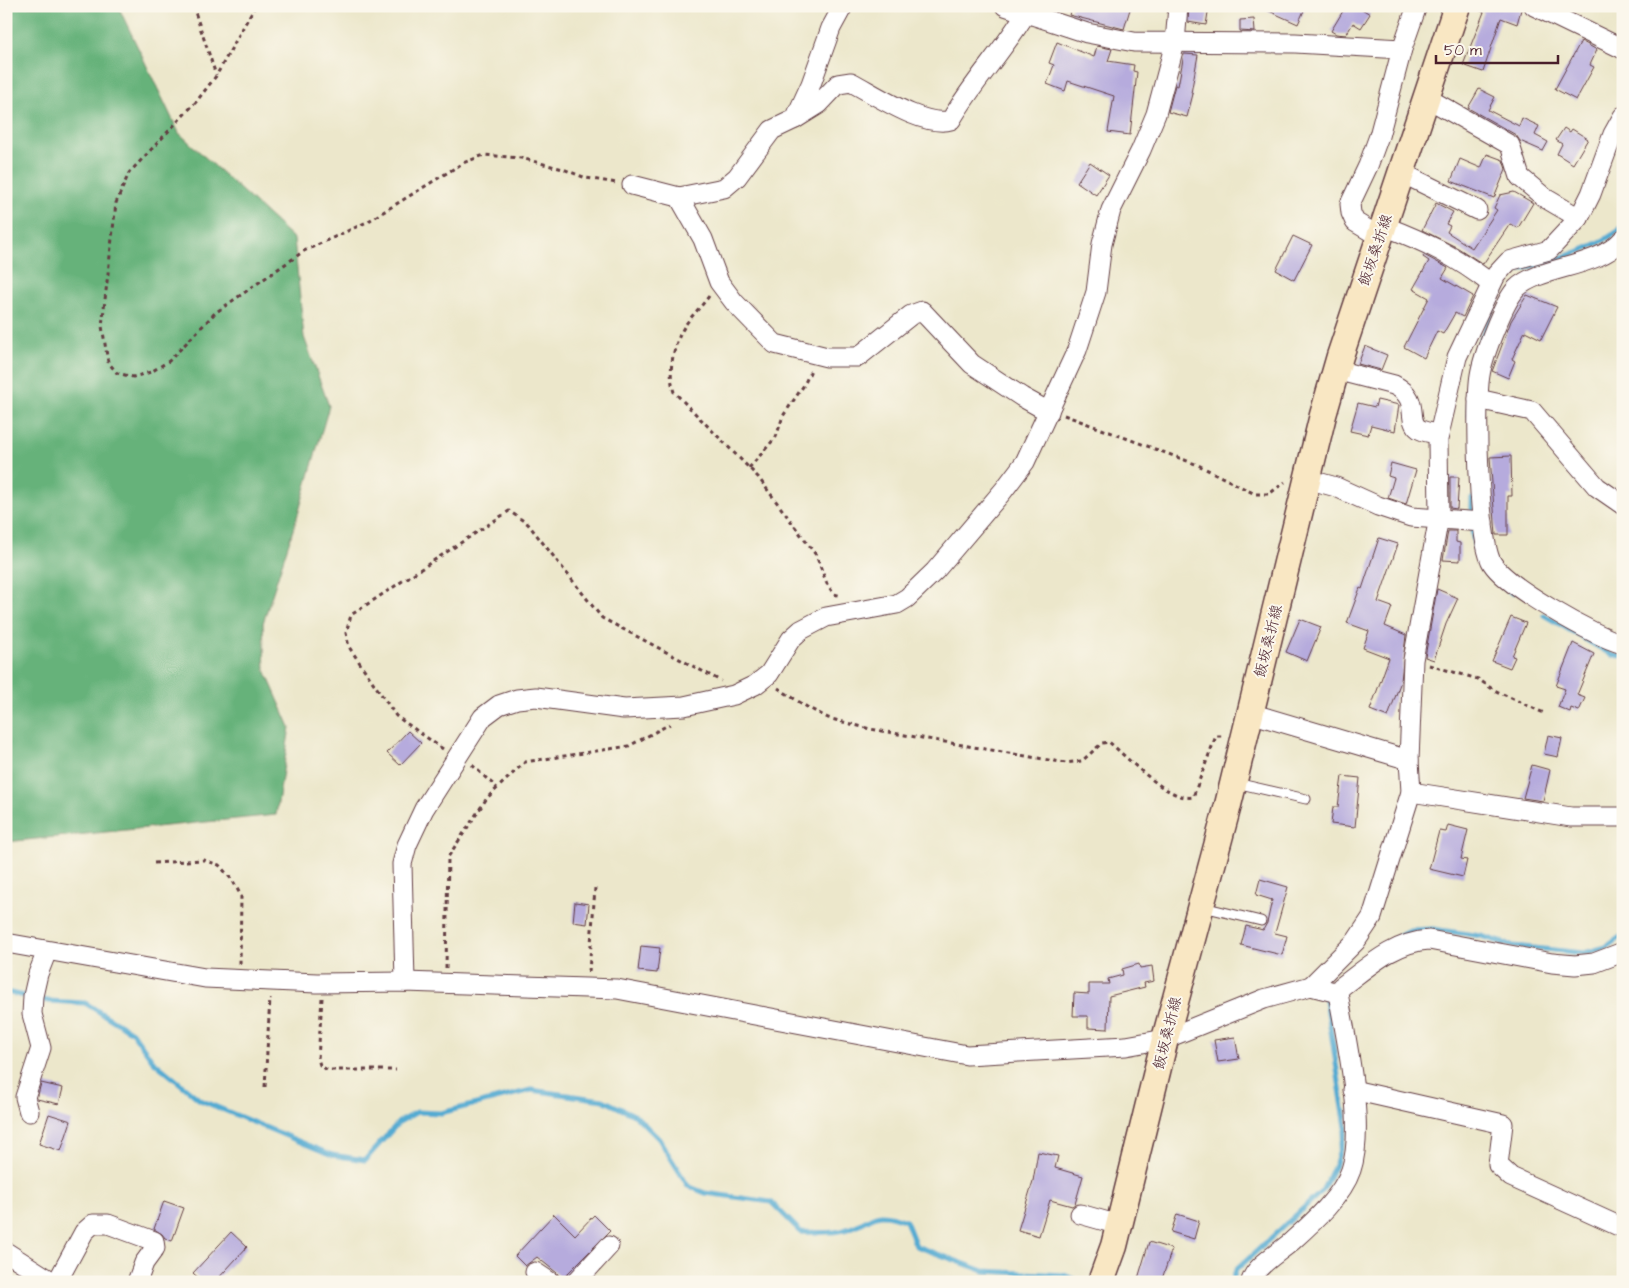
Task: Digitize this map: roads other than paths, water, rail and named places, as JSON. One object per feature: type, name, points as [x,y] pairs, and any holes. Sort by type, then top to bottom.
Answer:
[{"type":"main road","name":"飯坂桑折線","points":[[1101,1282],[1119,1225],[1165,1039],[1233,783],[1307,479],[1336,370],[1458,6]]},
{"type":"street","points":[[795,119],[811,84],[830,28],[843,6]]},
{"type":"street","points":[[1005,6],[1026,10],[1097,35],[1134,42],[1295,43],[1402,48]]},
{"type":"street","points":[[405,982],[402,864],[407,845],[424,809],[482,717],[499,705],[517,699],[536,697],[624,709],[684,706],[734,695],[755,685],[764,678],[792,639],[801,630],[826,617],[897,604],[919,588],[1003,491],[1025,462],[1077,350],[1096,292],[1102,244],[1111,210],[1150,132],[1175,43],[1178,6]]},
{"type":"street","points":[[1417,6],[1402,48],[1379,136],[1368,166],[1350,204],[1355,222],[1440,249],[1471,267],[1504,282],[1526,281],[1584,262],[1605,252],[1623,239]]},
{"type":"street","points":[[1534,6],[1623,49]]},
{"type":"street","points":[[632,185],[679,196],[724,188],[737,177],[772,130],[795,119],[819,104],[838,84],[851,82],[925,120],[942,122],[951,120],[964,98],[1013,35],[1026,10]]},
{"type":"street","points":[[1427,98],[1510,145],[1520,177],[1545,198],[1579,218]]},
{"type":"street","points":[[1623,116],[1616,145],[1579,218],[1549,250],[1509,261],[1483,358],[1478,399],[1474,521],[1487,554],[1498,570],[1527,593],[1577,622],[1623,644]]},
{"type":"street","points":[[1402,173],[1477,210]]},
{"type":"street","points":[[679,196],[702,239],[719,282],[734,302],[775,344],[827,357],[858,357],[911,315],[922,311],[972,364],[1022,397],[1049,412]]},
{"type":"street","points":[[1251,1282],[1252,1277],[1257,1271],[1310,1225],[1333,1200],[1351,1170],[1357,1132],[1353,1090],[1325,989],[1372,917],[1411,792],[1409,760],[1414,660],[1439,517],[1439,435],[1457,357],[1504,282]]},
{"type":"street","points":[[1336,370],[1403,389],[1410,397],[1415,424],[1419,429],[1439,435]]},
{"type":"street","points":[[1478,399],[1532,411],[1598,487],[1623,505]]},
{"type":"street","points":[[1307,479],[1336,486],[1378,506],[1411,516],[1474,521]]},
{"type":"street","points":[[1247,726],[1409,760]]},
{"type":"street","points":[[1411,792],[1571,817],[1623,817]]},
{"type":"street","points":[[6,944],[205,978],[322,983],[405,982],[618,989],[967,1056],[1126,1046],[1165,1039],[1264,1000],[1341,987],[1386,954],[1412,941],[1429,940],[1552,963],[1575,965],[1594,963],[1623,952]]},
{"type":"street","points":[[29,1112],[25,1096],[41,1048],[32,1014],[33,996],[38,974],[48,951]]},
{"type":"street","points":[[1353,1090],[1503,1124],[1498,1165],[1511,1177],[1623,1228]]},
{"type":"street","points":[[1080,1214],[1119,1225]]},
{"type":"street","points":[[57,1282],[84,1232],[93,1224],[108,1224],[154,1241],[155,1248],[144,1263],[137,1282]]},
{"type":"street","points":[[576,1282],[609,1246]]},
{"type":"street","points":[[6,1252],[53,1282]]},
{"type":"lane","points":[[1233,783],[1306,799]]},
{"type":"lane","points":[[1201,906],[1261,921]]},
{"type":"waterway","points":[[1469,415],[1471,377],[1479,344],[1507,279],[1513,272],[1555,260],[1601,242],[1623,226]]},
{"type":"waterway","points":[[1472,498],[1472,517]]},
{"type":"waterway","points":[[1472,525],[1475,548],[1482,565],[1494,580],[1512,593]]},
{"type":"waterway","points":[[1544,615],[1612,655],[1623,657]]},
{"type":"waterway","points":[[1380,948],[1410,930],[1433,929],[1481,936],[1513,946],[1584,953],[1606,947],[1623,935]]},
{"type":"waterway","points":[[6,992],[48,1001],[85,1003],[132,1032],[153,1061],[200,1100],[332,1155],[365,1160],[399,1122],[417,1112],[441,1113],[531,1090],[603,1100],[636,1116],[659,1139],[688,1186],[705,1193],[771,1202],[801,1232],[839,1231],[879,1215],[886,1215],[906,1221],[916,1246],[984,1271],[1064,1275],[1081,1282]]},
{"type":"waterway","points":[[1232,1282],[1236,1270],[1322,1191],[1336,1163],[1346,1127],[1325,993]]}]
